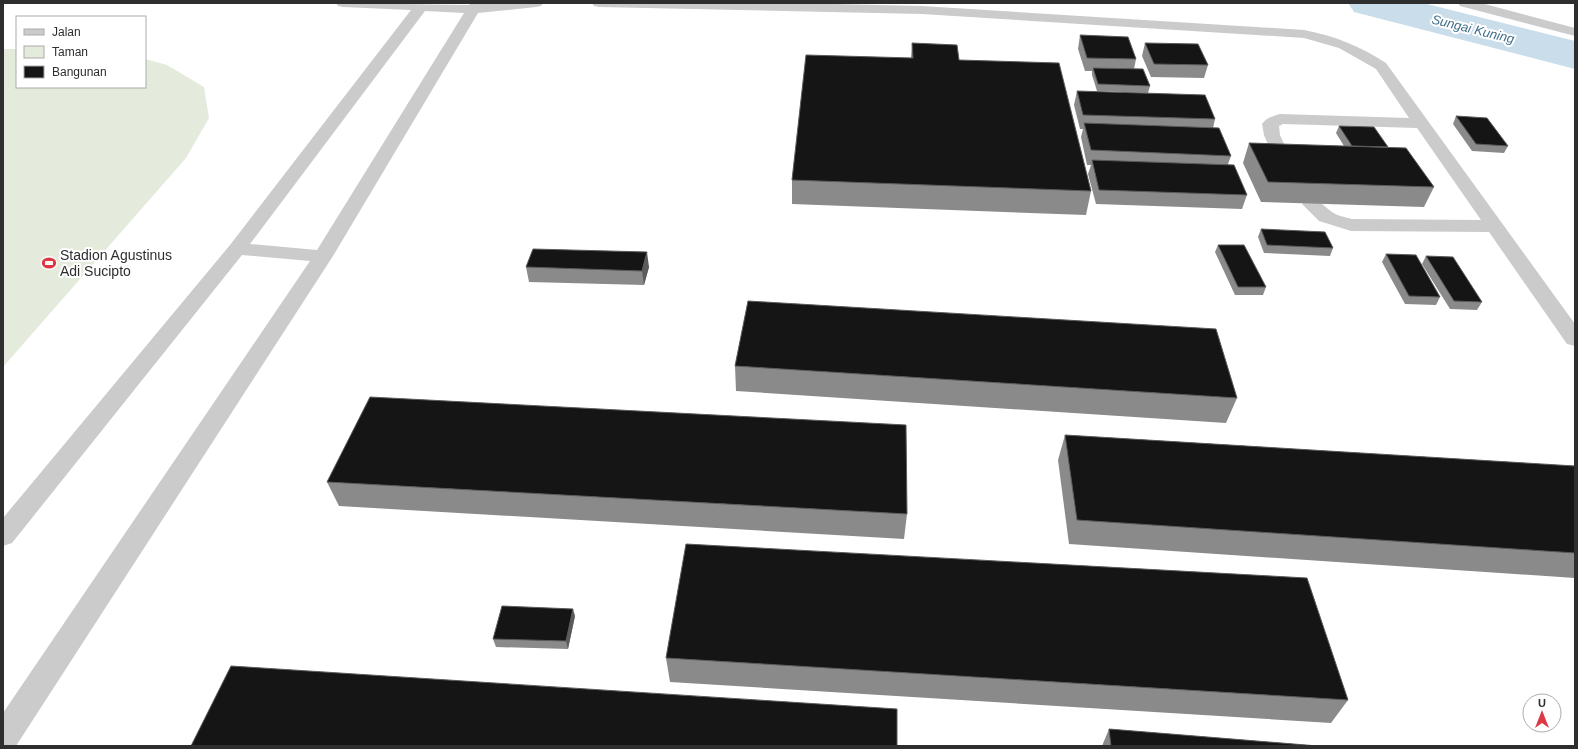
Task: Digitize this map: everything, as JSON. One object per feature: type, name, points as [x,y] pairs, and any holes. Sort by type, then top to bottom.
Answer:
[{"type":"street","points":[[343,3],[475,6],[536,3]]},
{"type":"street","points":[[599,3],[922,6],[1304,34],[1328,38],[1358,51],[1381,66],[1575,339]]},
{"type":"street","points":[[1465,3],[1575,32]]},
{"type":"street","points":[[3,536],[237,248],[422,5]]},
{"type":"street","points":[[3,739],[323,256],[475,6]]},
{"type":"street","points":[[1284,164],[1272,134],[1270,124],[1280,120],[1298,119],[1421,123]]},
{"type":"street","points":[[1311,204],[1326,217],[1351,225],[1496,226]]},
{"type":"street","points":[[237,248],[323,256]]},
{"type":"green space","name":"Stadion Agustinus Adi Sucipto","points":[[3,49],[16,49],[16,88],[146,88],[146,59],[167,65],[204,87],[209,118],[186,158],[3,367]]},
{"type":"building","points":[[1080,35],[1128,37],[1136,59],[1087,58]]},
{"type":"building","points":[[912,43],[957,45],[959,60],[1059,63],[1091,191],[792,180],[806,55],[913,58]]},
{"type":"building","points":[[1145,43],[1198,44],[1208,65],[1154,64]]},
{"type":"building","points":[[1093,68],[1143,69],[1150,86],[1098,84]]},
{"type":"building","points":[[1077,91],[1205,95],[1215,119],[1083,115]]},
{"type":"building","points":[[1456,116],[1487,118],[1508,146],[1476,144]]},
{"type":"building","points":[[1084,123],[1219,128],[1231,156],[1091,150]]},
{"type":"building","points":[[1339,126],[1374,127],[1388,147],[1352,146]]},
{"type":"building","points":[[1249,143],[1406,148],[1434,187],[1268,182]]},
{"type":"building","points":[[1092,160],[1234,165],[1247,195],[1099,190]]},
{"type":"building","points":[[1261,229],[1325,232],[1333,248],[1267,245]]},
{"type":"building","points":[[1218,245],[1244,245],[1266,287],[1238,287]]},
{"type":"building","points":[[533,249],[647,252],[642,271],[526,267]]},
{"type":"building","points":[[1386,254],[1416,255],[1440,297],[1409,296]]},
{"type":"building","points":[[1426,256],[1453,257],[1482,302],[1454,301]]},
{"type":"building","points":[[748,301],[1216,329],[1237,398],[735,366]]},
{"type":"building","points":[[370,397],[906,425],[907,514],[327,482]]},
{"type":"building","points":[[1065,435],[1575,466],[1575,553],[1077,520]]},
{"type":"building","points":[[686,544],[1307,578],[1348,700],[666,658]]},
{"type":"building","points":[[502,606],[573,609],[566,641],[493,639]]},
{"type":"building","points":[[231,666],[897,709],[897,746],[191,746]]},
{"type":"building","points":[[1109,729],[1318,746],[1111,746]]},
{"type":"waterway","name":"Sungai Kuning","points":[[1370,3],[1575,55]]},
{"type":"place","name":"Stadion Agustinus Adi Sucipto","points":[[49,263]]}]
